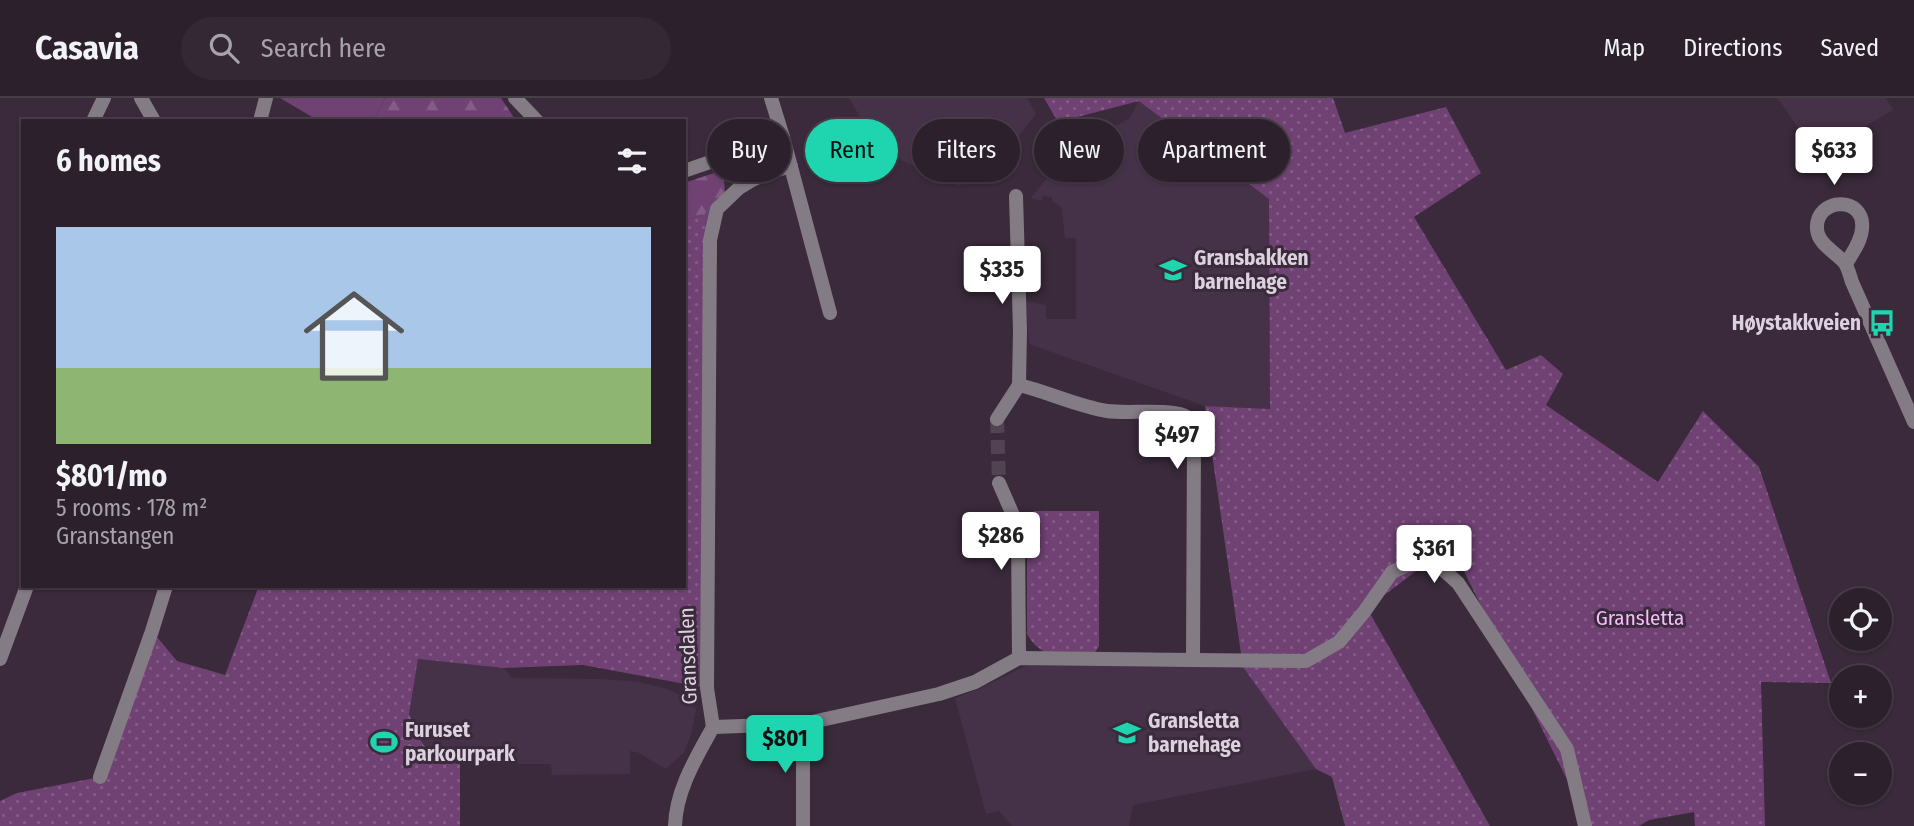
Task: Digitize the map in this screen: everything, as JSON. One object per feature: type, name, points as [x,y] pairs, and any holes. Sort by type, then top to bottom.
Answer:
[{"type":"street","points":[[94,119],[104,98]]},
{"type":"street","points":[[141,98],[153,119]]},
{"type":"street","points":[[261,119],[266,98]]},
{"type":"street","points":[[515,98],[535,119]]},
{"type":"street","points":[[771,98],[777,119]]},
{"type":"street","points":[[686,171],[707,165]]},
{"type":"street","points":[[791,166],[830,313]]},
{"type":"street","name":"Gransdalen","points":[[713,727],[707,688],[710,240],[718,209],[749,182]]},
{"type":"street","points":[[997,419],[1019,385],[1016,196]]},
{"type":"street","points":[[1846,264],[1914,422]]},
{"type":"street","points":[[1019,385],[1107,411],[1169,412],[1190,420],[1194,429],[1193,660]]},
{"type":"street","points":[[999,483],[1013,515],[1018,537],[1019,658]]},
{"type":"street","points":[[675,826],[687,775],[713,727],[803,724],[929,696],[975,682],[1019,658],[1306,661],[1339,642],[1391,572],[1421,562],[1439,566],[1458,583],[1567,749],[1585,826]]},
{"type":"street","points":[[0,659],[26,588]]},
{"type":"street","points":[[100,777],[165,588]]},
{"type":"street","points":[[803,724],[803,826]]},
{"type":"shaded area","points":[[849,98],[1027,98],[1036,114],[1020,134],[1020,119],[912,119],[912,165],[898,158],[898,119],[861,119]]},
{"type":"shaded area","points":[[1778,98],[1886,98],[1893,110],[1816,155]]},
{"type":"shaded area","name":"Gransbakken barnehage","points":[[1139,100],[1164,119],[1138,119],[1138,182],[1247,182],[1269,199],[1270,409],[1205,406],[1029,344],[1026,301],[1046,305],[1046,319],[1076,319],[1076,238],[1065,238],[1062,208],[1052,201],[1052,197],[1042,196],[1042,201],[1031,198],[1044,182],[1124,182],[1124,121],[1130,118]]},
{"type":"shaded area","points":[[946,182],[980,182],[958,185]]},
{"type":"shaded area","points":[[418,659],[504,668],[512,678],[602,679],[640,682],[667,689],[684,697],[696,709],[691,735],[684,752],[666,769],[637,752],[630,751],[630,774],[552,775],[551,764],[434,762],[418,736],[409,714]]},
{"type":"shaded area","name":"Gransletta barnehage","points":[[1036,663],[1243,667],[1316,769],[1133,805],[1129,826],[1012,826],[999,811],[986,814],[955,698]]},
{"type":"green space","points":[[280,98],[385,98],[374,119],[316,119]]},
{"type":"green space","points":[[385,98],[501,98],[515,119],[374,119]]},
{"type":"green space","name":"Gransletta","points":[[1044,98],[1333,98],[1345,133],[1446,107],[1481,173],[1414,217],[1506,370],[1541,355],[1563,374],[1546,405],[1658,482],[1703,411],[1759,467],[1829,677],[1829,683],[1761,682],[1765,826],[1695,826],[1694,812],[1649,820],[1639,826],[1590,826],[1451,545],[1367,608],[1490,826],[1345,826],[1332,777],[1316,769],[1243,667],[1205,406],[1270,409],[1269,199],[1246,182],[1290,182],[1290,119],[1163,119],[1139,101],[1070,119],[1056,119]]},
{"type":"green space","points":[[707,175],[707,182],[724,182],[725,192],[717,209],[686,220],[686,182]]},
{"type":"green space","points":[[717,209],[707,688],[583,665],[504,668],[418,659],[409,714],[418,736],[434,762],[460,764],[460,826],[0,826],[0,801],[17,793],[100,777],[152,631],[177,661],[225,675],[258,588],[686,588],[686,220]]},
{"type":"green space","points":[[1034,511],[1099,511],[1099,646],[1094,654],[1048,653],[1040,649],[1027,634],[1027,515],[1033,515]]},
{"type":"tunnel","points":[[997,419],[999,483]]},
{"type":"place","name":"Gransbakken barnehage","points":[[1173,270]]},
{"type":"place","name":"Høystakkveien","points":[[1882,323]]},
{"type":"place","name":"Gransletta barnehage","points":[[1127,733]]},
{"type":"place","name":"Furuset parkourpark","points":[[384,742]]}]
